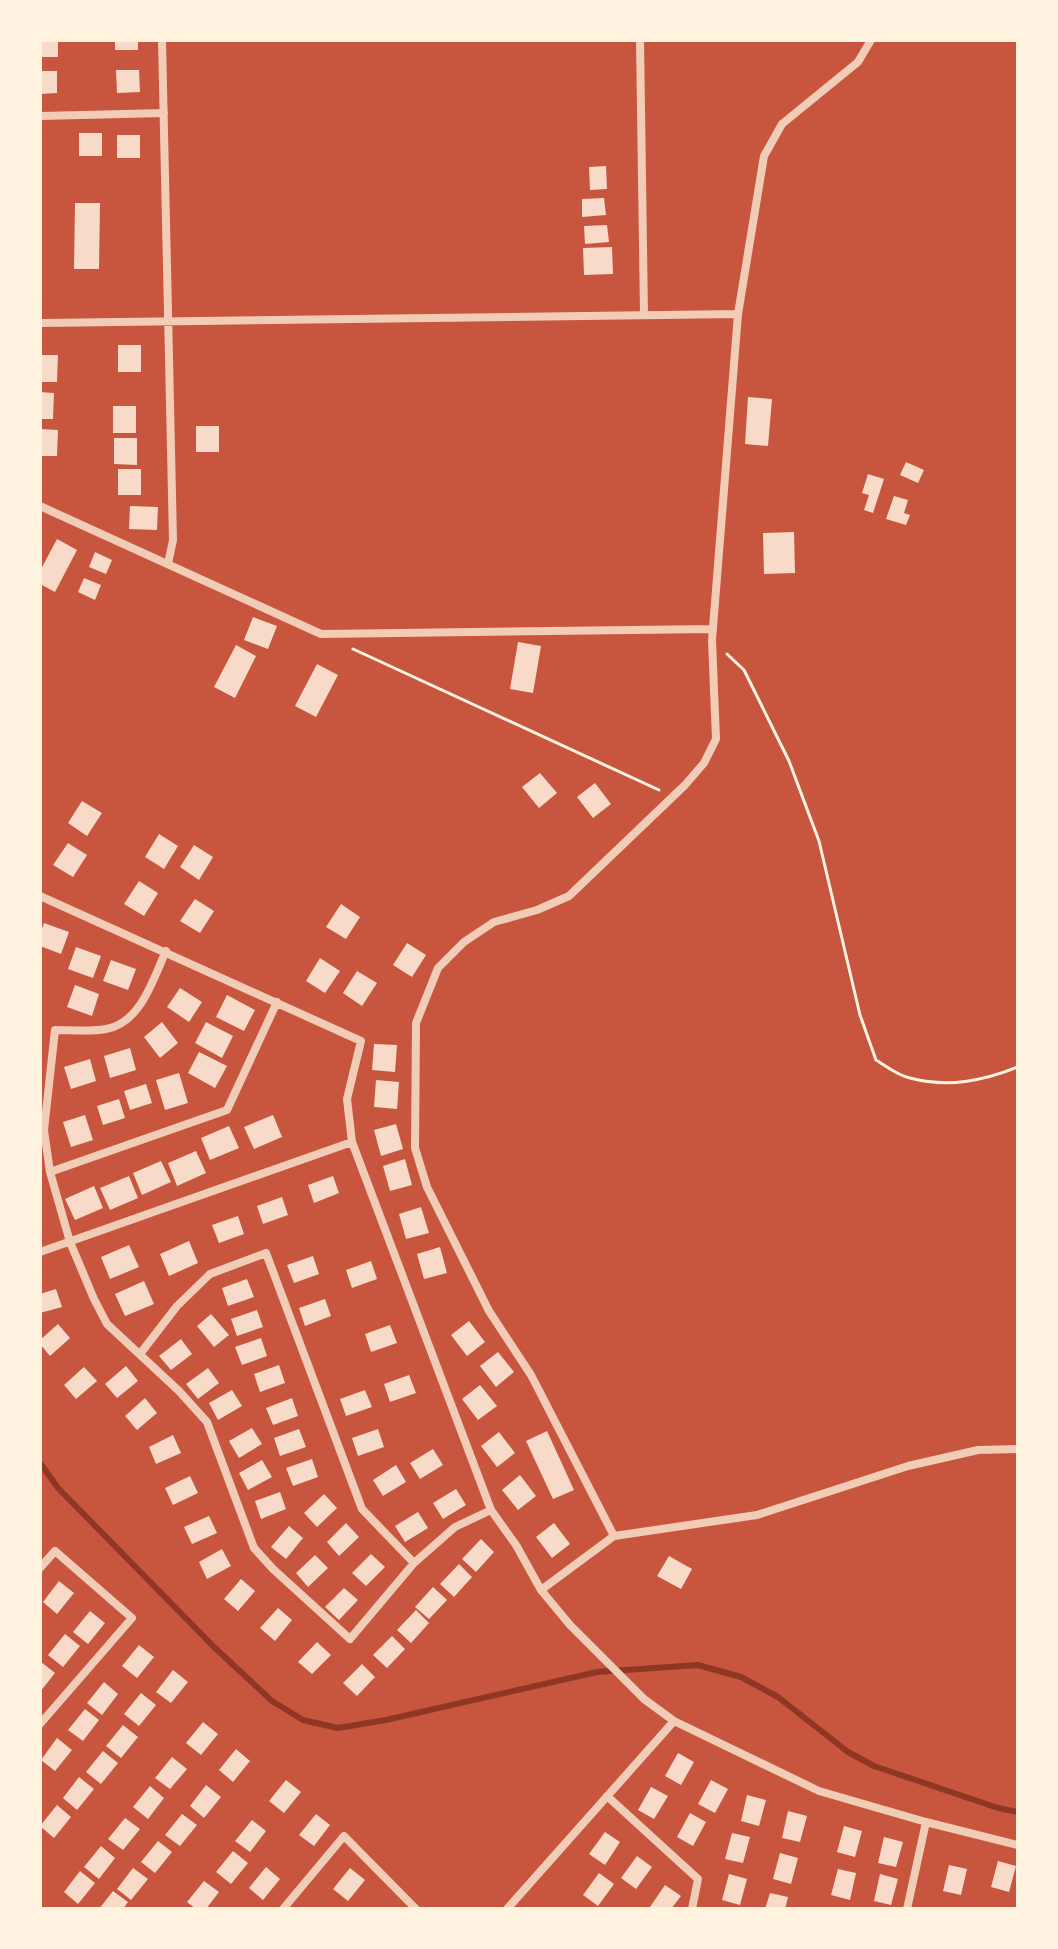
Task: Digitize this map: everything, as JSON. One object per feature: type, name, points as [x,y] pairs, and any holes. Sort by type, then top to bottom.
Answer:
[{"type":"street","points":[[162,40],[173,540],[168,564]]},
{"type":"street","points":[[640,40],[644,315]]},
{"type":"street","points":[[614,1536],[531,1375],[489,1311],[427,1187],[415,1148],[416,1023],[438,968],[464,942],[494,922],[537,910],[569,896],[704,763],[716,739],[712,640],[738,314],[764,156],[782,124],[858,62],[871,40]]},
{"type":"street","points":[[40,116],[164,113]]},
{"type":"street","points":[[40,323],[738,314]]},
{"type":"street","points":[[40,506],[321,634],[713,629]]},
{"type":"street","points":[[40,896],[361,1041],[347,1099],[352,1142],[491,1510],[516,1545],[541,1590],[570,1625],[644,1699],[674,1721],[819,1791],[1018,1845]]},
{"type":"street","points":[[166,951],[141,1004],[124,1024],[105,1030],[55,1030],[44,1130],[50,1172],[70,1242],[107,1324],[207,1422],[254,1548],[350,1639],[414,1563],[455,1527],[491,1510]]},
{"type":"street","points":[[50,1172],[227,1110],[277,1002]]},
{"type":"street","points":[[40,1252],[352,1142]]},
{"type":"street","points":[[140,1354],[177,1306],[210,1274],[266,1253],[362,1509],[414,1563]]},
{"type":"street","points":[[541,1590],[614,1536],[757,1515],[908,1466],[978,1450],[1018,1449]]},
{"type":"street","points":[[40,1568],[55,1551],[132,1618],[40,1724]]},
{"type":"street","points":[[507,1909],[674,1721]]},
{"type":"street","points":[[607,1796],[698,1879],[692,1909]]},
{"type":"street","points":[[907,1909],[926,1822]]},
{"type":"street","points":[[283,1909],[344,1836],[416,1909]]},
{"type":"path","points":[[712,640],[744,670],[789,761],[819,841],[860,1015],[876,1060],[908,1078],[944,1083],[983,1081],[1018,1067]]},
{"type":"path","points":[[349,647],[673,796]]},
{"type":"building","points":[[40,40],[58,40],[58,57],[40,57]]},
{"type":"building","points":[[115,40],[138,40],[138,50],[115,50]]},
{"type":"building","points":[[116,70],[139,70],[140,92],[117,93]]},
{"type":"building","points":[[40,71],[57,71],[57,93],[40,94]]},
{"type":"building","points":[[79,133],[102,133],[102,156],[79,156]]},
{"type":"building","points":[[117,135],[140,135],[140,158],[117,158]]},
{"type":"building","points":[[606,166],[607,189],[590,190],[589,167]]},
{"type":"building","points":[[604,198],[606,215],[582,217],[582,199]]},
{"type":"building","points":[[75,203],[100,203],[99,269],[74,269]]},
{"type":"building","points":[[607,225],[609,242],[585,244],[584,226]]},
{"type":"building","points":[[612,247],[613,274],[584,275],[583,248]]},
{"type":"building","points":[[118,345],[141,345],[141,372],[118,372]]},
{"type":"building","points":[[40,355],[58,355],[57,382],[40,382]]},
{"type":"building","points":[[40,392],[54,393],[53,419],[40,419]]},
{"type":"building","points":[[748,397],[772,399],[768,446],[745,444]]},
{"type":"building","points":[[113,406],[136,406],[136,433],[113,433]]},
{"type":"building","points":[[196,426],[219,426],[219,452],[196,452]]},
{"type":"building","points":[[40,429],[58,430],[57,456],[40,456]]},
{"type":"building","points":[[114,438],[137,438],[137,465],[114,464]]},
{"type":"building","points":[[906,462],[924,470],[918,483],[900,475]]},
{"type":"building","points":[[118,469],[141,469],[141,495],[118,495]]},
{"type":"building","points":[[868,474],[884,479],[873,513],[864,510],[869,495],[862,493]]},
{"type":"building","points":[[894,496],[908,500],[904,513],[910,515],[906,525],[886,519]]},
{"type":"building","points":[[130,506],[158,507],[157,530],[129,529]]},
{"type":"building","points":[[794,532],[795,573],[764,574],[763,533]]},
{"type":"building","points":[[57,539],[77,550],[55,592],[40,584],[40,571]]},
{"type":"building","points":[[95,552],[112,560],[106,574],[89,567]]},
{"type":"building","points":[[84,578],[101,585],[95,600],[78,592]]},
{"type":"building","points":[[253,617],[277,626],[268,649],[244,640]]},
{"type":"building","points":[[518,642],[541,646],[533,693],[510,689]]},
{"type":"building","points":[[236,645],[256,656],[235,698],[214,687]]},
{"type":"building","points":[[317,664],[338,675],[316,717],[295,706]]},
{"type":"building","points":[[540,773],[557,793],[539,808],[522,787]]},
{"type":"building","points":[[595,783],[611,804],[593,818],[577,797]]},
{"type":"building","points":[[82,801],[102,813],[87,836],[68,823]]},
{"type":"building","points":[[159,834],[178,846],[164,869],[145,857]]},
{"type":"building","points":[[68,843],[87,855],[73,877],[53,865]]},
{"type":"building","points":[[194,845],[213,857],[199,880],[180,867]]},
{"type":"building","points":[[139,881],[158,893],[144,916],[124,904]]},
{"type":"building","points":[[195,899],[214,911],[200,933],[180,921]]},
{"type":"building","points":[[341,904],[360,917],[346,939],[326,927]]},
{"type":"building","points":[[44,923],[69,932],[61,954],[40,946]]},
{"type":"building","points":[[407,943],[426,955],[412,977],[393,965]]},
{"type":"building","points":[[76,947],[101,956],[93,978],[68,969]]},
{"type":"building","points":[[320,958],[340,971],[325,993],[306,981]]},
{"type":"building","points":[[111,960],[136,969],[128,990],[103,981]]},
{"type":"building","points":[[357,971],[377,983],[362,1006],[343,993]]},
{"type":"building","points":[[75,985],[99,994],[92,1016],[67,1007]]},
{"type":"building","points":[[180,988],[202,1002],[189,1022],[167,1007]]},
{"type":"building","points":[[227,995],[255,1010],[244,1031],[216,1017]]},
{"type":"building","points":[[162,1022],[178,1043],[160,1058],[144,1037]]},
{"type":"building","points":[[206,1022],[233,1036],[222,1058],[195,1043]]},
{"type":"building","points":[[374,1044],[397,1045],[395,1072],[372,1070]]},
{"type":"building","points":[[130,1048],[136,1070],[110,1078],[104,1056]]},
{"type":"building","points":[[199,1052],[227,1066],[215,1088],[188,1073]]},
{"type":"building","points":[[90,1059],[96,1081],[71,1089],[64,1067]]},
{"type":"building","points":[[179,1073],[188,1103],[165,1110],[156,1080]]},
{"type":"building","points":[[376,1080],[399,1082],[397,1109],[374,1107]]},
{"type":"building","points":[[146,1084],[152,1103],[130,1110],[124,1091]]},
{"type":"building","points":[[119,1099],[125,1118],[103,1125],[97,1106]]},
{"type":"building","points":[[85,1115],[93,1140],[71,1147],[63,1122]]},
{"type":"building","points":[[273,1115],[282,1137],[254,1149],[244,1127]]},
{"type":"building","points":[[396,1124],[403,1149],[381,1156],[374,1130]]},
{"type":"building","points":[[229,1126],[239,1148],[210,1160],[201,1138]]},
{"type":"building","points":[[196,1151],[206,1173],[177,1186],[168,1163]]},
{"type":"building","points":[[405,1159],[412,1185],[390,1191],[383,1166]]},
{"type":"building","points":[[161,1161],[171,1182],[142,1195],[133,1173]]},
{"type":"building","points":[[129,1176],[138,1198],[110,1210],[100,1188]]},
{"type":"building","points":[[333,1176],[339,1193],[314,1203],[308,1185]]},
{"type":"building","points":[[94,1186],[103,1208],[75,1220],[65,1199]]},
{"type":"building","points":[[282,1197],[288,1215],[263,1224],[257,1206]]},
{"type":"building","points":[[421,1207],[429,1233],[406,1239],[399,1214]]},
{"type":"building","points":[[238,1216],[244,1234],[219,1243],[212,1225]]},
{"type":"building","points":[[189,1241],[198,1263],[169,1276],[160,1254]]},
{"type":"building","points":[[129,1245],[139,1267],[110,1279],[101,1257]]},
{"type":"building","points":[[440,1247],[447,1273],[424,1279],[417,1254]]},
{"type":"building","points":[[313,1256],[319,1274],[294,1283],[287,1265]]},
{"type":"building","points":[[371,1261],[377,1279],[352,1288],[346,1270]]},
{"type":"building","points":[[247,1279],[254,1297],[228,1306],[222,1288]]},
{"type":"building","points":[[144,1281],[154,1304],[125,1316],[115,1294]]},
{"type":"building","points":[[56,1289],[62,1307],[40,1313],[40,1294]]},
{"type":"building","points":[[325,1299],[331,1316],[305,1326],[299,1308]]},
{"type":"building","points":[[257,1310],[263,1327],[237,1336],[231,1319]]},
{"type":"building","points":[[211,1314],[229,1335],[214,1347],[197,1326]]},
{"type":"building","points":[[469,1321],[485,1342],[467,1356],[451,1335]]},
{"type":"building","points":[[58,1324],[70,1338],[50,1356],[40,1340]]},
{"type":"building","points":[[390,1325],[397,1343],[371,1352],[365,1334]]},
{"type":"building","points":[[261,1338],[267,1356],[242,1365],[235,1347]]},
{"type":"building","points":[[181,1339],[192,1354],[171,1370],[159,1356]]},
{"type":"building","points":[[498,1352],[514,1372],[496,1387],[480,1366]]},
{"type":"building","points":[[279,1365],[285,1383],[260,1392],[254,1374]]},
{"type":"building","points":[[126,1366],[138,1381],[117,1398],[105,1384]]},
{"type":"building","points":[[84,1367],[97,1381],[76,1399],[64,1385]]},
{"type":"building","points":[[208,1368],[219,1383],[198,1399],[186,1384]]},
{"type":"building","points":[[409,1375],[416,1393],[390,1402],[384,1384]]},
{"type":"building","points":[[480,1385],[497,1406],[478,1420],[462,1399]]},
{"type":"building","points":[[232,1390],[242,1406],[218,1420],[209,1403]]},
{"type":"building","points":[[365,1390],[372,1407],[346,1416],[340,1399]]},
{"type":"building","points":[[145,1398],[157,1413],[137,1430],[125,1416]]},
{"type":"building","points":[[292,1398],[298,1416],[273,1425],[266,1408]]},
{"type":"building","points":[[252,1428],[262,1444],[239,1458],[229,1441]]},
{"type":"building","points":[[299,1429],[306,1447],[280,1456],[274,1438]]},
{"type":"building","points":[[378,1429],[384,1447],[358,1456],[352,1438]]},
{"type":"building","points":[[547,1431],[574,1490],[553,1499],[526,1441]]},
{"type":"building","points":[[499,1432],[515,1453],[497,1467],[481,1446]]},
{"type":"building","points":[[173,1435],[181,1453],[156,1464],[149,1447]]},
{"type":"building","points":[[433,1449],[443,1465],[420,1479],[410,1463]]},
{"type":"building","points":[[312,1459],[318,1477],[293,1486],[286,1468]]},
{"type":"building","points":[[262,1460],[272,1477],[248,1490],[239,1473]]},
{"type":"building","points":[[396,1465],[406,1482],[383,1496],[373,1480]]},
{"type":"building","points":[[520,1475],[536,1496],[518,1510],[502,1490]]},
{"type":"building","points":[[190,1476],[198,1493],[173,1505],[165,1488]]},
{"type":"building","points":[[456,1489],[466,1505],[443,1519],[433,1503]]},
{"type":"building","points":[[280,1492],[286,1509],[261,1519],[255,1501]]},
{"type":"building","points":[[324,1494],[337,1508],[317,1527],[304,1513]]},
{"type":"building","points":[[418,1512],[428,1528],[405,1542],[395,1526]]},
{"type":"building","points":[[209,1516],[217,1533],[192,1544],[184,1527]]},
{"type":"building","points":[[346,1523],[359,1537],[339,1556],[327,1542]]},
{"type":"building","points":[[554,1523],[570,1544],[552,1558],[536,1537]]},
{"type":"building","points":[[289,1526],[303,1538],[286,1559],[271,1547]]},
{"type":"building","points":[[481,1539],[494,1552],[476,1572],[462,1559]]},
{"type":"building","points":[[222,1549],[231,1566],[207,1579],[199,1562]]},
{"type":"building","points":[[371,1554],[385,1567],[366,1586],[352,1573]]},
{"type":"building","points":[[315,1555],[328,1568],[308,1587],[296,1573]]},
{"type":"building","points":[[669,1556],[692,1569],[681,1589],[657,1576]]},
{"type":"building","points":[[459,1564],[472,1577],[454,1597],[440,1584]]},
{"type":"building","points":[[241,1579],[255,1591],[238,1611],[224,1599]]},
{"type":"building","points":[[59,1581],[74,1593],[57,1614],[43,1602]]},
{"type":"building","points":[[433,1587],[447,1600],[429,1619],[415,1607]]},
{"type":"building","points":[[344,1588],[358,1600],[339,1620],[325,1607]]},
{"type":"building","points":[[278,1608],[292,1620],[275,1641],[260,1628]]},
{"type":"building","points":[[416,1610],[429,1623],[411,1643],[397,1630]]},
{"type":"building","points":[[90,1611],[105,1623],[88,1644],[73,1632]]},
{"type":"building","points":[[65,1634],[80,1646],[63,1667],[48,1655]]},
{"type":"building","points":[[392,1636],[405,1649],[387,1668],[373,1655]]},
{"type":"building","points":[[317,1642],[331,1655],[312,1674],[298,1662]]},
{"type":"building","points":[[139,1645],[154,1657],[137,1678],[122,1666]]},
{"type":"building","points":[[40,1661],[55,1673],[40,1692]]},
{"type":"building","points":[[362,1664],[375,1677],[357,1696],[343,1683]]},
{"type":"building","points":[[173,1670],[188,1682],[171,1703],[156,1692]]},
{"type":"building","points":[[104,1682],[118,1694],[102,1715],[87,1703]]},
{"type":"building","points":[[141,1693],[156,1705],[139,1726],[124,1714]]},
{"type":"building","points":[[85,1709],[99,1720],[83,1741],[68,1730]]},
{"type":"building","points":[[203,1722],[218,1734],[201,1755],[186,1743]]},
{"type":"building","points":[[123,1725],[138,1737],[121,1758],[106,1746]]},
{"type":"building","points":[[57,1738],[72,1750],[55,1771],[41,1760]]},
{"type":"building","points":[[236,1749],[250,1761],[233,1782],[219,1770]]},
{"type":"building","points":[[103,1751],[118,1763],[101,1784],[86,1772]]},
{"type":"building","points":[[678,1753],[694,1762],[681,1785],[665,1776]]},
{"type":"building","points":[[172,1757],[187,1769],[170,1789],[155,1778]]},
{"type":"building","points":[[79,1777],[94,1789],[77,1810],[63,1798]]},
{"type":"building","points":[[286,1780],[301,1792],[284,1813],[269,1801]]},
{"type":"building","points":[[711,1780],[728,1789],[715,1813],[698,1804]]},
{"type":"building","points":[[206,1785],[221,1797],[204,1818],[190,1806]]},
{"type":"building","points":[[150,1786],[164,1798],[148,1819],[133,1807]]},
{"type":"building","points":[[651,1787],[668,1796],[654,1819],[638,1810]]},
{"type":"building","points":[[747,1795],[766,1800],[759,1826],[741,1821]]},
{"type":"building","points":[[57,1805],[71,1817],[54,1838],[40,1826]]},
{"type":"building","points":[[788,1811],[807,1816],[800,1842],[782,1838]]},
{"type":"building","points":[[690,1813],[706,1822],[693,1846],[677,1837]]},
{"type":"building","points":[[182,1814],[197,1825],[180,1846],[165,1835]]},
{"type":"building","points":[[316,1814],[330,1825],[314,1846],[299,1835]]},
{"type":"building","points":[[125,1818],[140,1829],[123,1850],[108,1839]]},
{"type":"building","points":[[252,1820],[266,1831],[250,1852],[235,1841]]},
{"type":"building","points":[[844,1826],[862,1831],[855,1857],[837,1852]]},
{"type":"building","points":[[605,1832],[620,1842],[605,1865],[589,1854]]},
{"type":"building","points":[[732,1833],[750,1837],[743,1863],[725,1859]]},
{"type":"building","points":[[884,1837],[903,1842],[896,1867],[878,1863]]},
{"type":"building","points":[[158,1841],[172,1852],[155,1873],[141,1862]]},
{"type":"building","points":[[101,1846],[115,1858],[99,1879],[84,1867]]},
{"type":"building","points":[[233,1851],[248,1863],[231,1884],[216,1872]]},
{"type":"building","points":[[780,1853],[798,1858],[791,1884],[773,1879]]},
{"type":"building","points":[[637,1856],[652,1867],[636,1889],[621,1878]]},
{"type":"building","points":[[998,1861],[1016,1866],[1009,1892],[991,1887]]},
{"type":"building","points":[[949,1865],[967,1869],[961,1895],[943,1891]]},
{"type":"building","points":[[266,1867],[280,1879],[263,1900],[249,1888]]},
{"type":"building","points":[[133,1868],[148,1879],[131,1900],[117,1889]]},
{"type":"building","points":[[350,1868],[365,1880],[348,1901],[333,1889]]},
{"type":"building","points":[[838,1869],[856,1873],[850,1900],[831,1895]]},
{"type":"building","points":[[80,1871],[95,1883],[78,1904],[64,1892]]},
{"type":"building","points":[[599,1873],[614,1884],[598,1906],[583,1895]]},
{"type":"building","points":[[729,1874],[747,1879],[740,1905],[722,1900]]},
{"type":"building","points":[[880,1874],[898,1879],[891,1905],[874,1901]]},
{"type":"building","points":[[204,1881],[219,1892],[206,1909],[196,1909],[187,1902]]},
{"type":"building","points":[[665,1885],[681,1896],[671,1909],[653,1909],[650,1907]]},
{"type":"building","points":[[113,1891],[128,1902],[123,1909],[99,1909]]},
{"type":"building","points":[[770,1893],[788,1897],[785,1909],[765,1909]]},
{"type":"waterway","points":[[40,1463],[58,1488],[214,1647],[272,1701],[303,1720],[338,1728],[597,1672],[698,1665],[741,1677],[778,1697],[848,1752],[874,1766],[1018,1812]]}]
